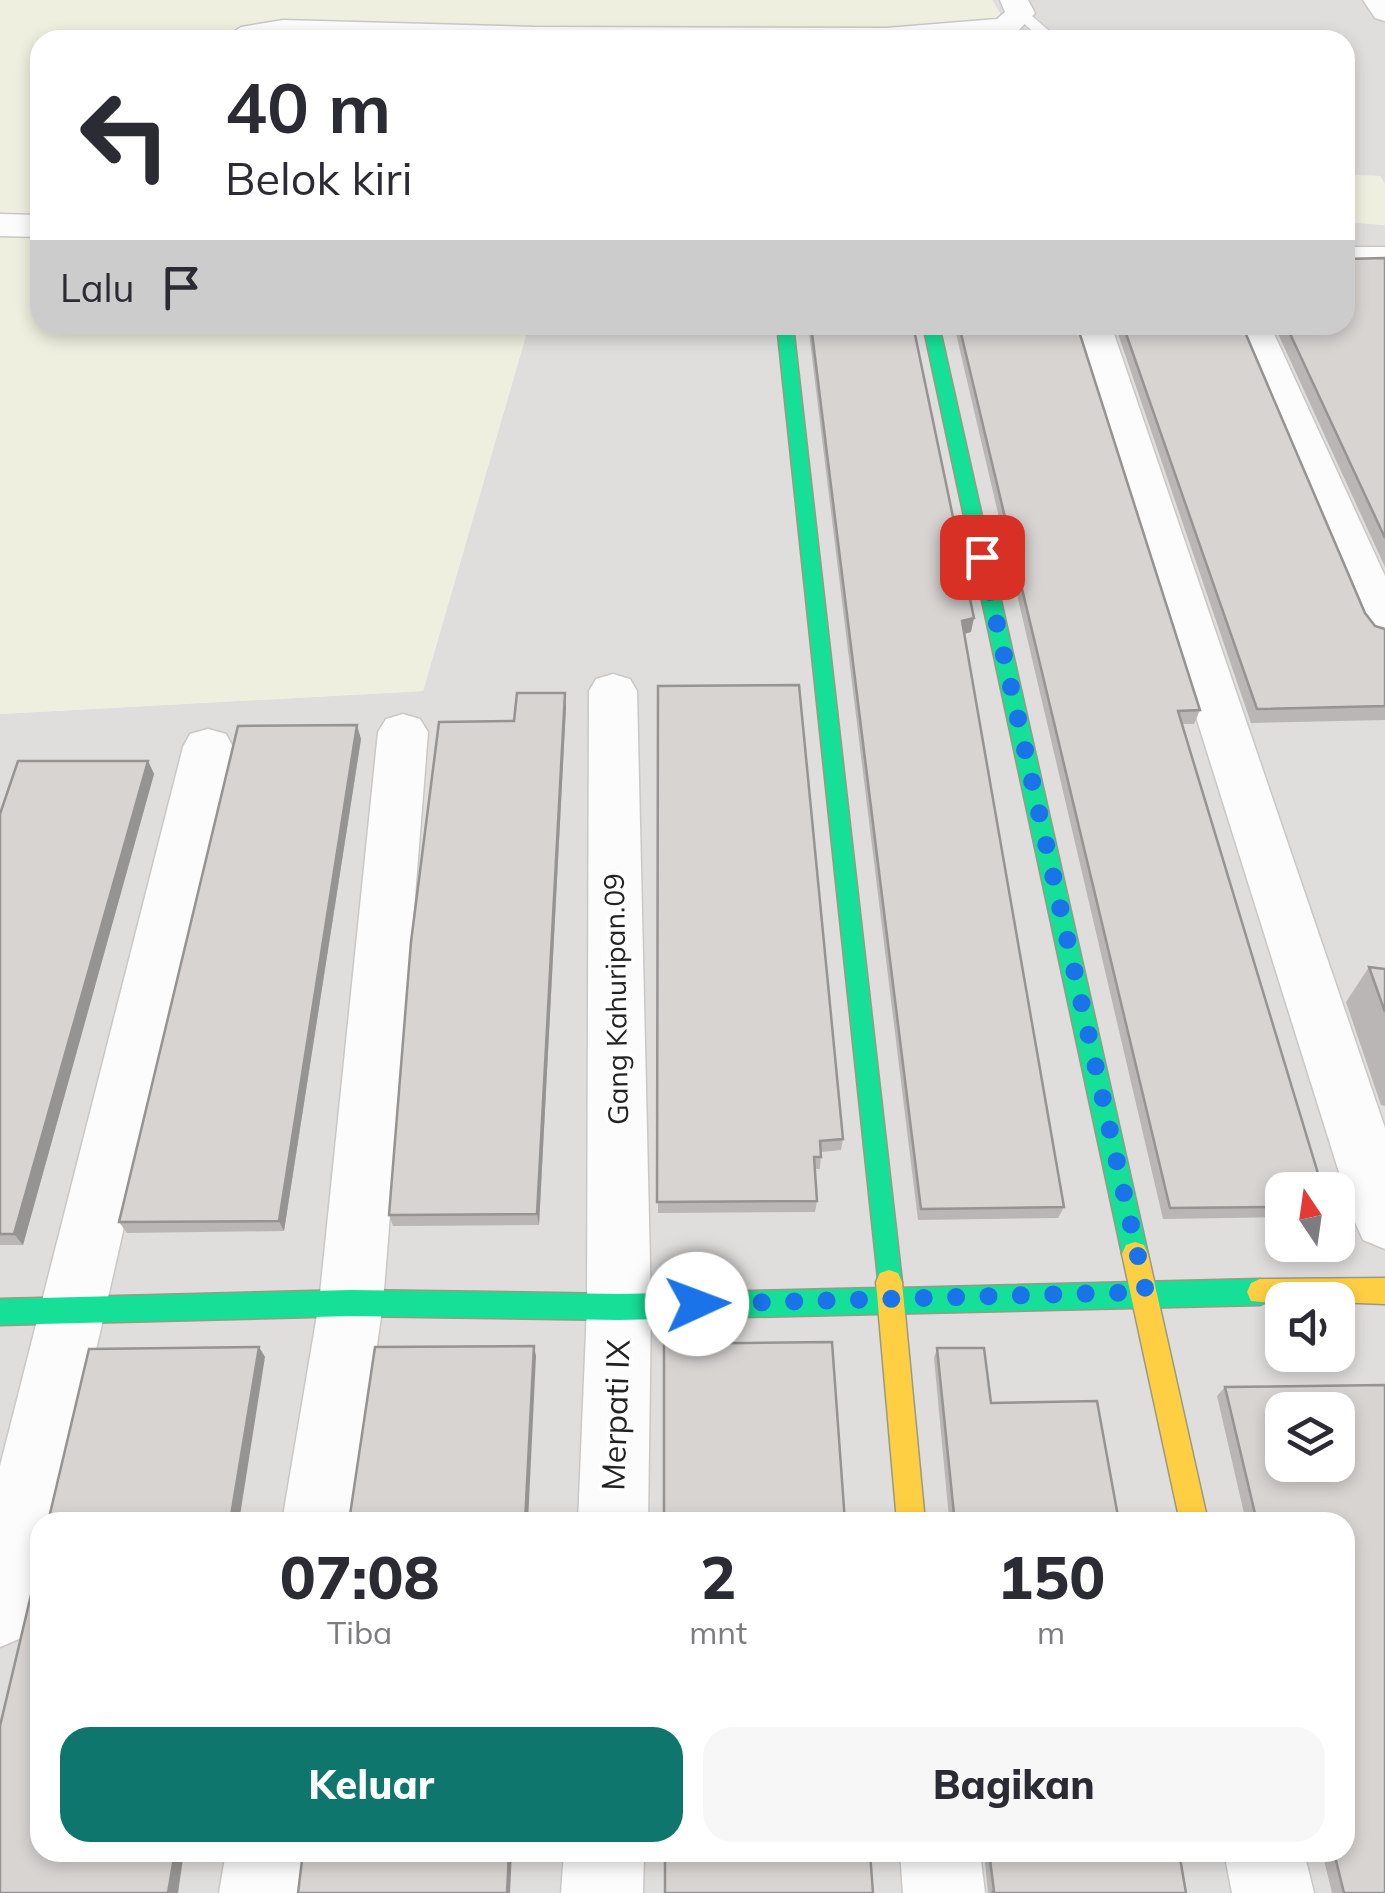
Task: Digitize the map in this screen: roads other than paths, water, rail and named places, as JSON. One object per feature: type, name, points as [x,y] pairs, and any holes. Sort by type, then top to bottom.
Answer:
[{"type":"street","points":[[1378,0],[1385,12]]},
{"type":"street","points":[[978,30],[1007,26],[1017,7]]},
{"type":"street","points":[[275,30],[319,30]]},
{"type":"street","points":[[0,225],[30,226]]},
{"type":"street","points":[[786,335],[892,1298],[910,1512]]},
{"type":"street","points":[[933,335],[1192,1512]]},
{"type":"street","points":[[1095,335],[1385,1220]]},
{"type":"street","points":[[1254,335],[1385,626]]},
{"type":"street","name":"Gang Kahuripan.09","points":[[613,692],[620,1307]]},
{"type":"street","points":[[319,1512],[351,1303],[402,732]]},
{"type":"street","points":[[0,1610],[208,747]]},
{"type":"street","points":[[0,1312],[351,1303],[620,1307],[1146,1292],[1385,1291]]},
{"type":"street","name":"Merpati IX","points":[[613,1512],[620,1307]]},
{"type":"street","points":[[260,1893],[265,1862]]},
{"type":"street","points":[[602,1893],[604,1862]]},
{"type":"street","points":[[941,1862],[944,1893]]},
{"type":"street","points":[[1266,1862],[1272,1893]]},
{"type":"lane","points":[[1017,7],[1041,30]]}]
